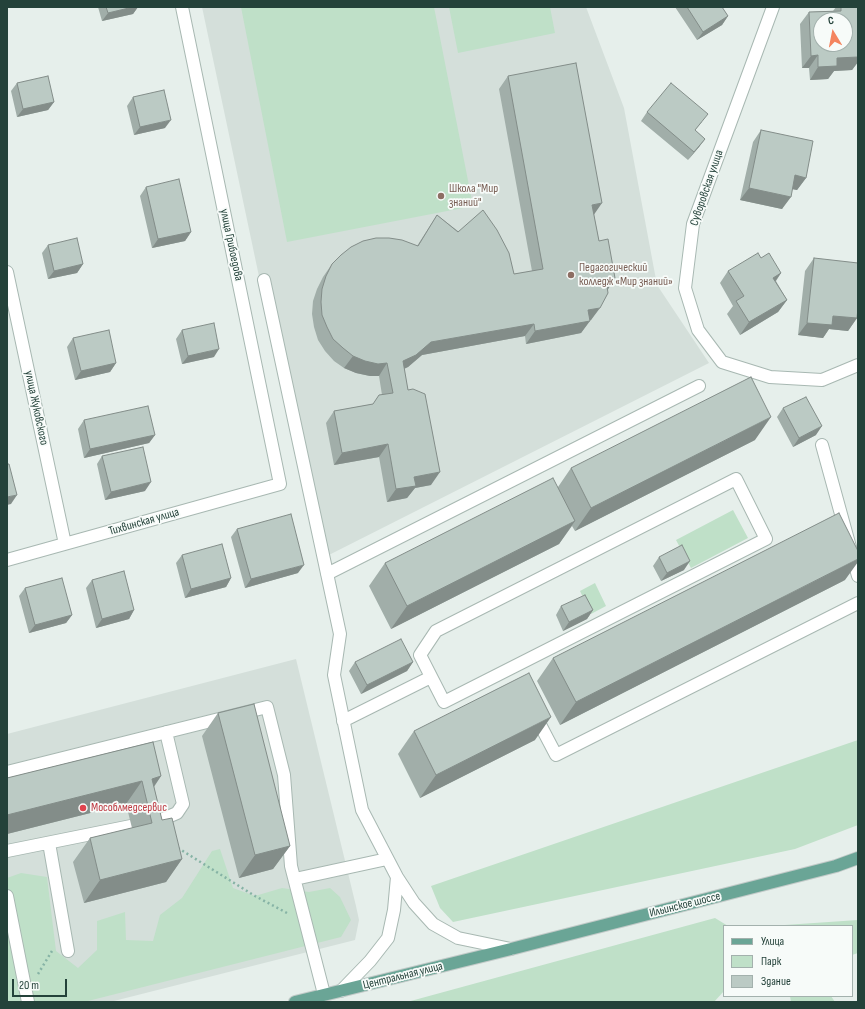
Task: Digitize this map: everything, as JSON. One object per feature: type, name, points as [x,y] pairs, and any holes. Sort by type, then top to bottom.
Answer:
[{"type":"main road","name":"Ильинское шоссе","points":[[511,950],[836,866],[858,858]]},
{"type":"main road","name":"Центральная улица","points":[[295,1002],[511,950]]},
{"type":"street","name":"улица Грибоедова","points":[[182,7],[280,484]]},
{"type":"street","name":"Суворовская улица","points":[[773,7],[693,224],[685,288],[698,330],[722,362],[770,377],[822,380],[858,365]]},
{"type":"street","name":"улица Жуковского","points":[[7,272],[65,544]]},
{"type":"street","points":[[264,280],[340,634],[334,675],[362,810],[397,877],[414,903],[433,924],[458,938],[511,950]]},
{"type":"street","points":[[327,574],[700,386]]},
{"type":"street","points":[[822,445],[858,576]]},
{"type":"street","points":[[736,479],[766,539],[444,702],[431,677],[420,655],[436,631],[736,479]]},
{"type":"street","name":"Тихвинская улица","points":[[7,560],[280,484]]},
{"type":"street","points":[[528,702],[556,755],[858,603]]},
{"type":"street","points":[[511,668],[518,681]]},
{"type":"street","points":[[343,721],[431,677]]},
{"type":"street","points":[[7,772],[267,707],[284,775],[291,866],[324,994]]},
{"type":"street","points":[[7,852],[163,819],[177,813],[183,804],[166,732]]},
{"type":"street","points":[[49,843],[68,951]]},
{"type":"street","points":[[295,879],[387,859]]},
{"type":"street","points":[[341,991],[370,961],[388,938],[394,910],[397,877]]},
{"type":"street","points":[[7,896],[27,998]]},
{"type":"path","points":[[177,847],[255,896],[306,922]]},
{"type":"path","points":[[27,998],[64,929]]},
{"type":"shaded area","name":"Школа \"Мир знаний\"","points":[[202,7],[586,7],[624,108],[657,285],[709,363],[319,560]]},
{"type":"shaded area","points":[[296,659],[359,920],[355,940],[110,1002],[7,1002],[7,734]]},
{"type":"green space","points":[[241,7],[434,7],[473,206],[287,242]]},
{"type":"green space","points":[[449,7],[550,7],[555,33],[458,53]]},
{"type":"green space","points":[[733,510],[748,538],[691,568],[676,540]]},
{"type":"green space","points":[[595,583],[606,606],[591,614],[580,591]]},
{"type":"green space","points":[[858,740],[858,825],[795,849],[453,922],[440,908],[431,886]]},
{"type":"green space","points":[[220,849],[233,888],[255,896],[282,888],[309,892],[330,888],[340,897],[351,920],[341,937],[84,1002],[7,1002],[7,878],[21,873],[47,877],[56,951],[78,968],[97,950],[97,921],[125,912],[126,940],[153,941],[160,915],[182,898],[212,851]]},
{"type":"green space","points":[[715,918],[726,925],[723,925],[723,992],[714,1002],[407,1002]]},
{"type":"green space","points":[[858,920],[858,953],[853,955],[853,925],[785,925]]},
{"type":"green space","points":[[790,997],[832,997],[835,1002],[791,1002]]},
{"type":"building","points":[[106,7],[133,7],[108,13]]},
{"type":"building","points":[[687,7],[722,7],[728,16],[703,32]]},
{"type":"building","points":[[841,7],[858,7],[858,57],[837,58],[837,66],[818,67],[818,55],[811,56],[809,12],[841,11]]},
{"type":"building","points":[[576,63],[602,203],[592,205],[599,241],[608,239],[615,278],[606,280],[608,293],[600,308],[588,310],[590,321],[535,331],[534,324],[431,342],[416,355],[403,361],[408,390],[413,389],[425,394],[440,472],[414,477],[416,486],[396,489],[388,444],[342,453],[334,411],[373,404],[379,395],[393,393],[387,363],[378,364],[353,356],[333,339],[322,315],[322,289],[326,276],[332,264],[341,255],[351,247],[363,241],[376,238],[389,238],[402,240],[418,246],[437,215],[458,232],[483,210],[497,230],[509,253],[514,274],[543,269],[508,76]]},
{"type":"building","points":[[48,76],[54,102],[23,109],[17,83]]},
{"type":"building","points":[[671,83],[708,114],[695,130],[705,139],[694,152],[647,112]]},
{"type":"building","points":[[164,90],[171,120],[140,127],[133,97]]},
{"type":"building","points":[[761,130],[813,141],[806,178],[795,175],[791,197],[749,188]]},
{"type":"building","points":[[179,179],[191,232],[158,239],[146,187]]},
{"type":"building","points":[[77,238],[83,264],[54,271],[48,245]]},
{"type":"building","points":[[758,253],[761,258],[769,253],[781,273],[773,278],[787,300],[749,322],[736,301],[744,296],[728,271]]},
{"type":"building","points":[[814,258],[858,263],[857,318],[833,316],[832,325],[807,323]]},
{"type":"building","points":[[214,323],[219,349],[188,356],[182,330]]},
{"type":"building","points":[[109,330],[116,363],[81,371],[73,338]]},
{"type":"building","points":[[751,377],[771,417],[591,508],[571,468]]},
{"type":"building","points":[[806,397],[822,426],[799,438],[783,408]]},
{"type":"building","points":[[148,406],[155,435],[90,449],[84,420]]},
{"type":"building","points":[[143,447],[151,482],[111,492],[102,456]]},
{"type":"building","points":[[7,464],[9,464],[17,495],[7,497]]},
{"type":"building","points":[[553,478],[575,521],[407,606],[385,563]]},
{"type":"building","points":[[839,513],[858,551],[858,559],[576,702],[553,658]]},
{"type":"building","points":[[291,514],[304,565],[251,579],[237,529]]},
{"type":"building","points":[[222,544],[231,578],[191,589],[182,555]]},
{"type":"building","points":[[682,545],[690,561],[667,573],[659,557]]},
{"type":"building","points":[[124,571],[134,610],[102,619],[92,580]]},
{"type":"building","points":[[62,578],[72,615],[35,625],[25,588]]},
{"type":"building","points":[[585,595],[593,610],[569,622],[561,606]]},
{"type":"building","points":[[401,639],[413,662],[367,685],[355,662]]},
{"type":"building","points":[[529,673],[551,717],[436,775],[414,731]]},
{"type":"building","points":[[254,704],[290,846],[255,855],[218,713]]},
{"type":"building","points":[[153,742],[161,776],[152,779],[162,820],[172,818],[182,859],[100,880],[90,838],[152,823],[142,781],[7,815],[7,778]]},
{"type":"place","name":"Школа \"Мир знаний\"","points":[[441,196]]},
{"type":"place","name":"Педагогический колледж «Мир знаний»","points":[[571,275]]},
{"type":"place","name":"Мособлмедсервис","points":[[83,808]]}]
